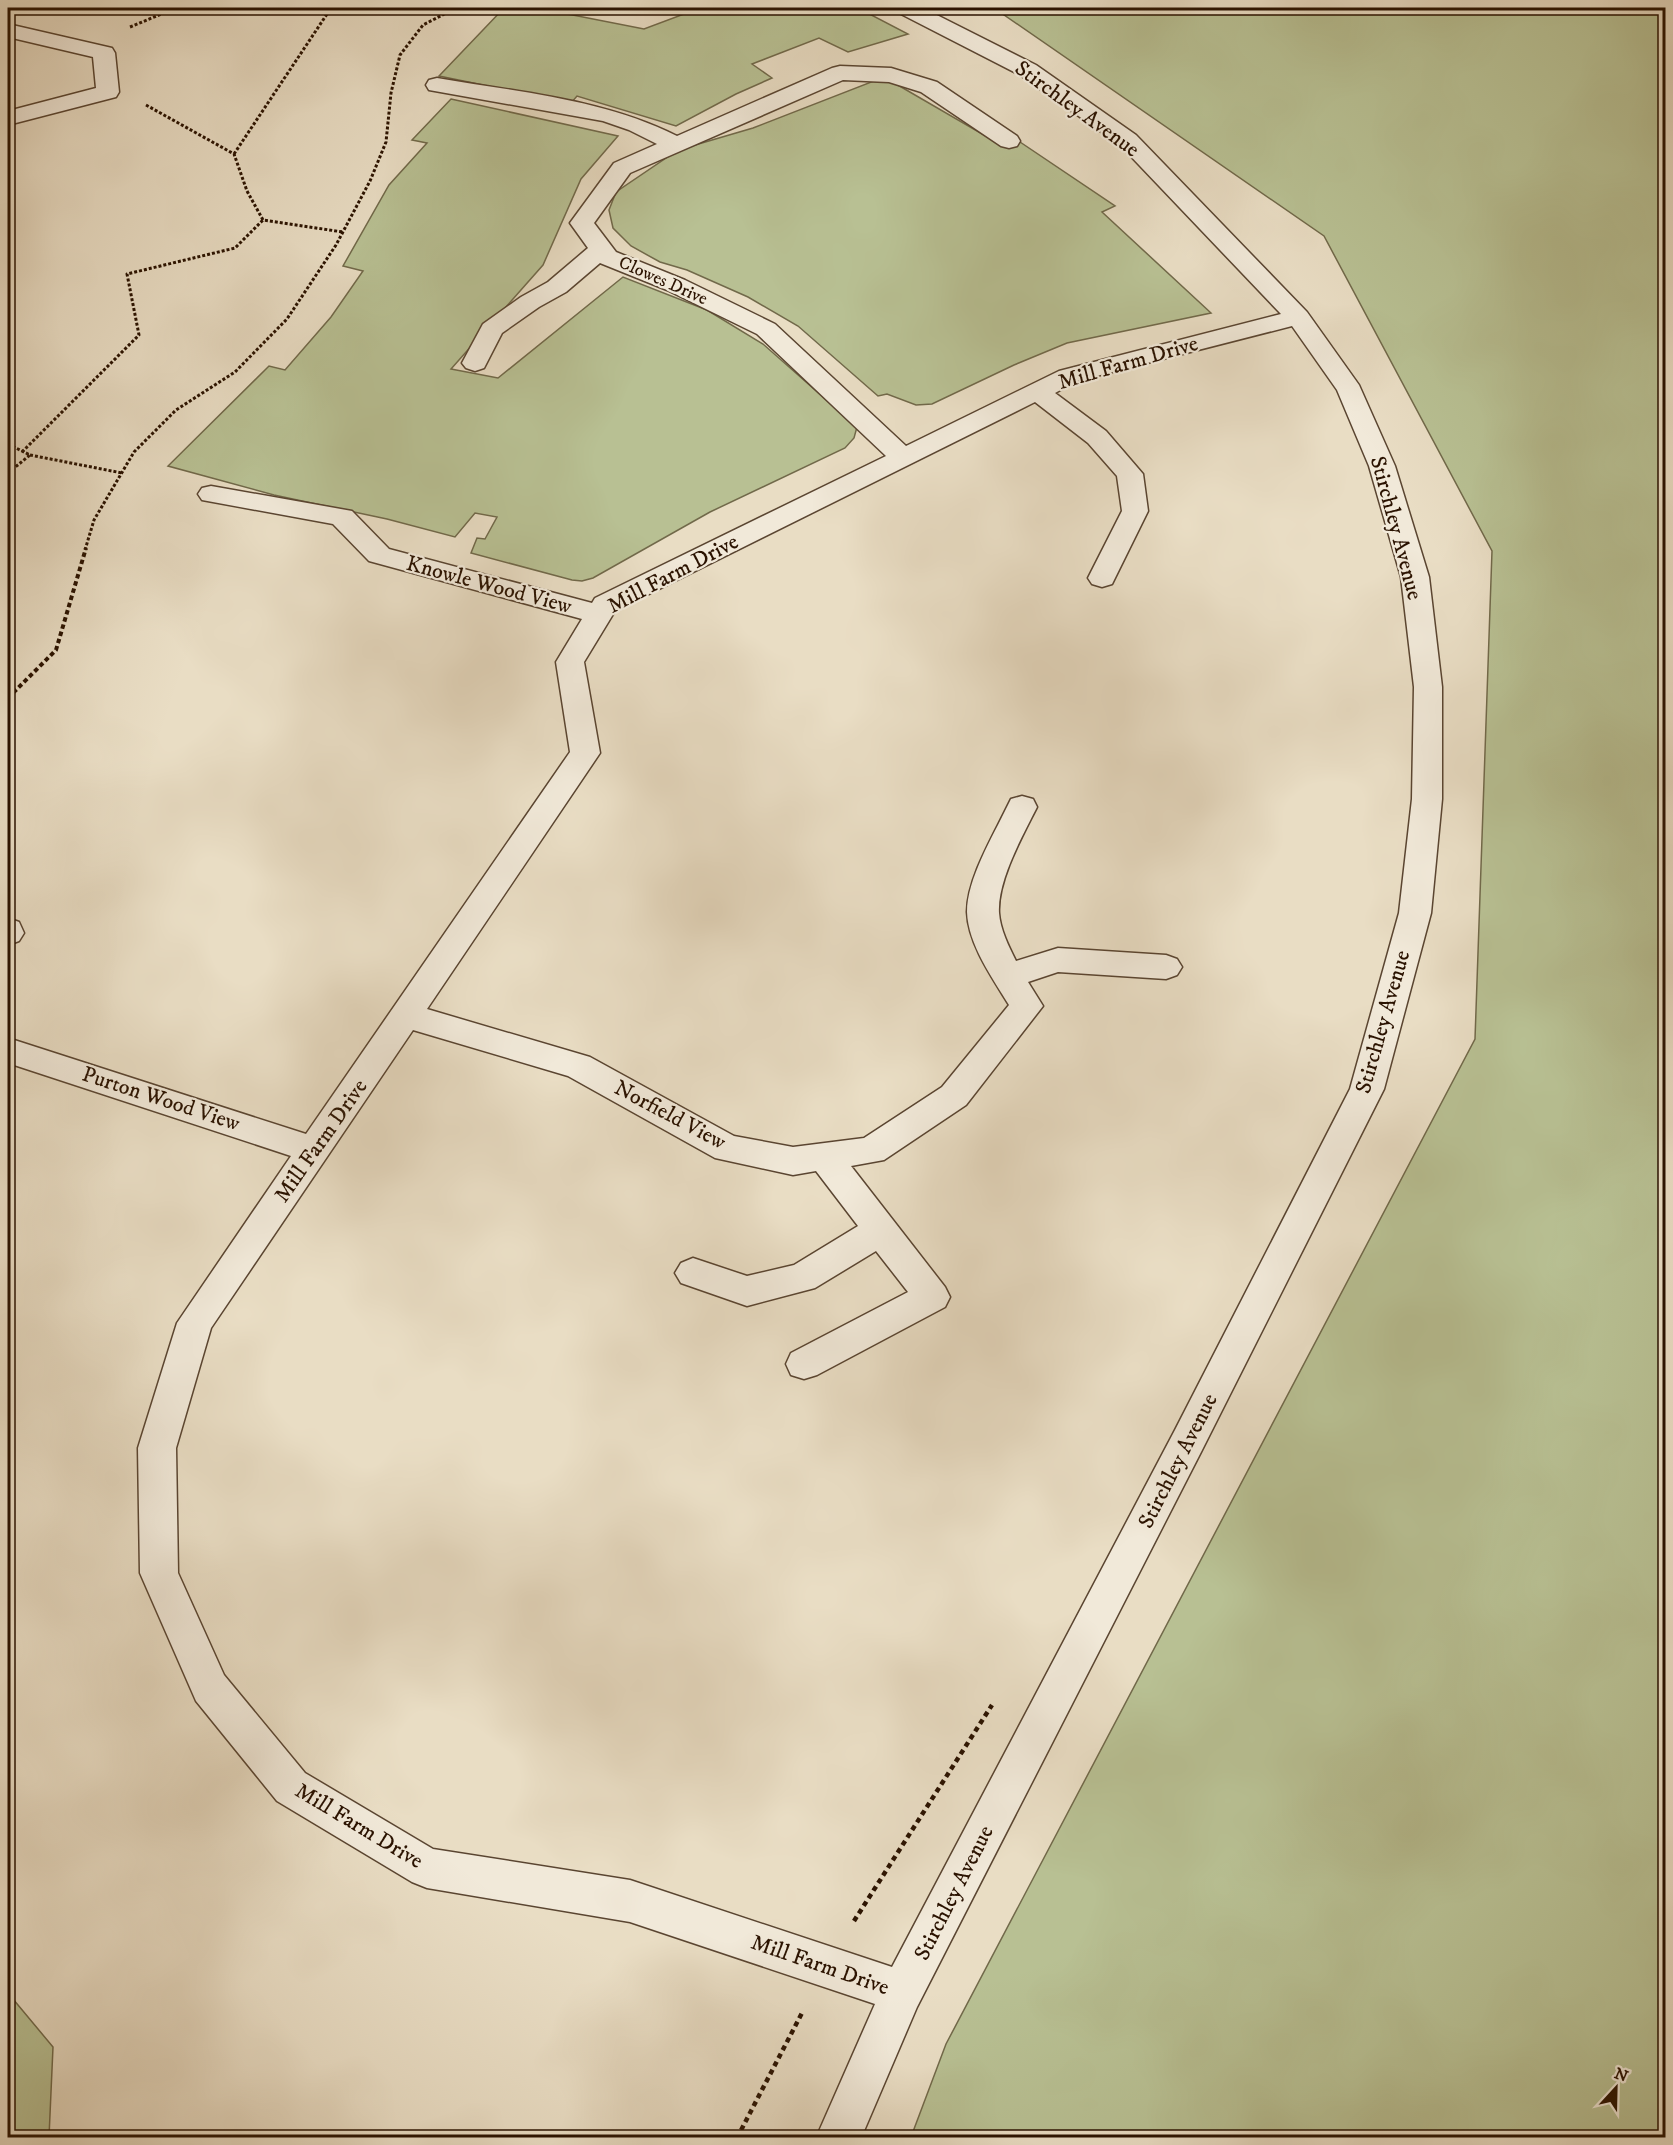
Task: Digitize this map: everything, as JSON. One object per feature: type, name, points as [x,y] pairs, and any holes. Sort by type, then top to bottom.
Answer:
[{"type":"street","name":"Stirchley Avenue","points":[[838,2138],[902,1992],[1188,1441],[1367,1089],[1415,913],[1426,799],[1428,687],[1414,577],[1382,466],[1350,390],[1298,317],[1128,140],[1028,70],[907,8]]},
{"type":"street","points":[[8,31],[104,53],[108,82],[108,92],[8,118]]},
{"type":"street","name":"Clowes Drive","points":[[903,457],[766,329],[675,285],[607,257],[582,223],[622,168],[840,73],[891,75],[929,87],[1009,141]]},
{"type":"street","points":[[437,85],[607,115],[637,125],[675,144]]},
{"type":"street","points":[[475,363],[492,329],[530,302],[557,287],[601,250]]},
{"type":"street","name":"Mill Farm Drive","points":[[902,1992],[630,1901],[428,1868],[291,1787],[210,1688],[159,1573],[157,1448],[195,1323],[585,753],[570,662],[605,605],[1068,376],[1298,317]]},
{"type":"street","points":[[1036,391],[1097,437],[1130,474],[1135,511],[1102,578]]},
{"type":"street","name":"Knowle Wood View","points":[[211,494],[342,517],[379,555],[599,614]]},
{"type":"street","points":[[1022,807],[988,883],[982,913],[1008,976],[1058,960],[1166,967]]},
{"type":"street","name":"Norfield View","points":[[407,1016],[578,1066],[727,1148],[793,1161],[872,1150],[954,1096],[1027,1006],[1008,976]]},
{"type":"street","name":"Purton Wood View","points":[[8,1050],[315,1150]]},
{"type":"street","points":[[804,1364],[932,1297],[824,1156]]},
{"type":"street","points":[[693,1273],[747,1291],[759,1289],[803,1278],[881,1230]]},
{"type":"path","points":[[104,53],[132,24],[163,15],[176,8]]},
{"type":"path","points":[[234,154],[331,8]]},
{"type":"path","points":[[8,699],[56,650],[94,520],[134,452],[176,410],[235,372],[286,319],[343,232],[370,181],[386,142],[391,93],[400,55],[423,25],[456,8]]},
{"type":"path","points":[[108,82],[127,83],[149,108],[234,154],[247,191],[263,220]]},
{"type":"path","points":[[263,220],[343,232]]},
{"type":"path","points":[[22,452],[139,335],[127,274],[235,248],[263,220]]},
{"type":"path","points":[[8,444],[30,455],[122,473]]},
{"type":"path","points":[[8,473],[30,455]]},
{"type":"path","points":[[737,2138],[826,1967]]},
{"type":"green space","points":[[504,8],[537,8],[644,29],[700,8],[858,8],[908,34],[848,52],[819,38],[752,64],[772,78],[676,126],[577,96],[571,103],[439,76]]},
{"type":"green space","points":[[994,8],[1665,8],[1665,2137],[911,2137],[946,2044],[1475,1039],[1492,551],[1324,236]]},
{"type":"green space","points":[[884,77],[1001,145],[1017,140],[1115,206],[1102,212],[1211,313],[1067,343],[932,404],[916,405],[887,394],[878,396],[798,326],[748,297],[687,270],[660,262],[631,246],[613,228],[609,210],[616,192],[678,150],[753,128]]},
{"type":"green space","points":[[451,99],[618,136],[581,179],[543,265],[451,369],[498,378],[623,277],[707,310],[763,344],[857,427],[854,438],[845,448],[710,512],[593,578],[582,581],[471,553],[477,538],[485,539],[497,517],[475,513],[455,537],[387,519],[274,495],[168,466],[269,366],[285,370],[331,317],[363,271],[343,266],[389,185],[427,143],[412,140]]},
{"type":"green space","points":[[8,1993],[53,2047],[49,2137],[8,2137]]}]
